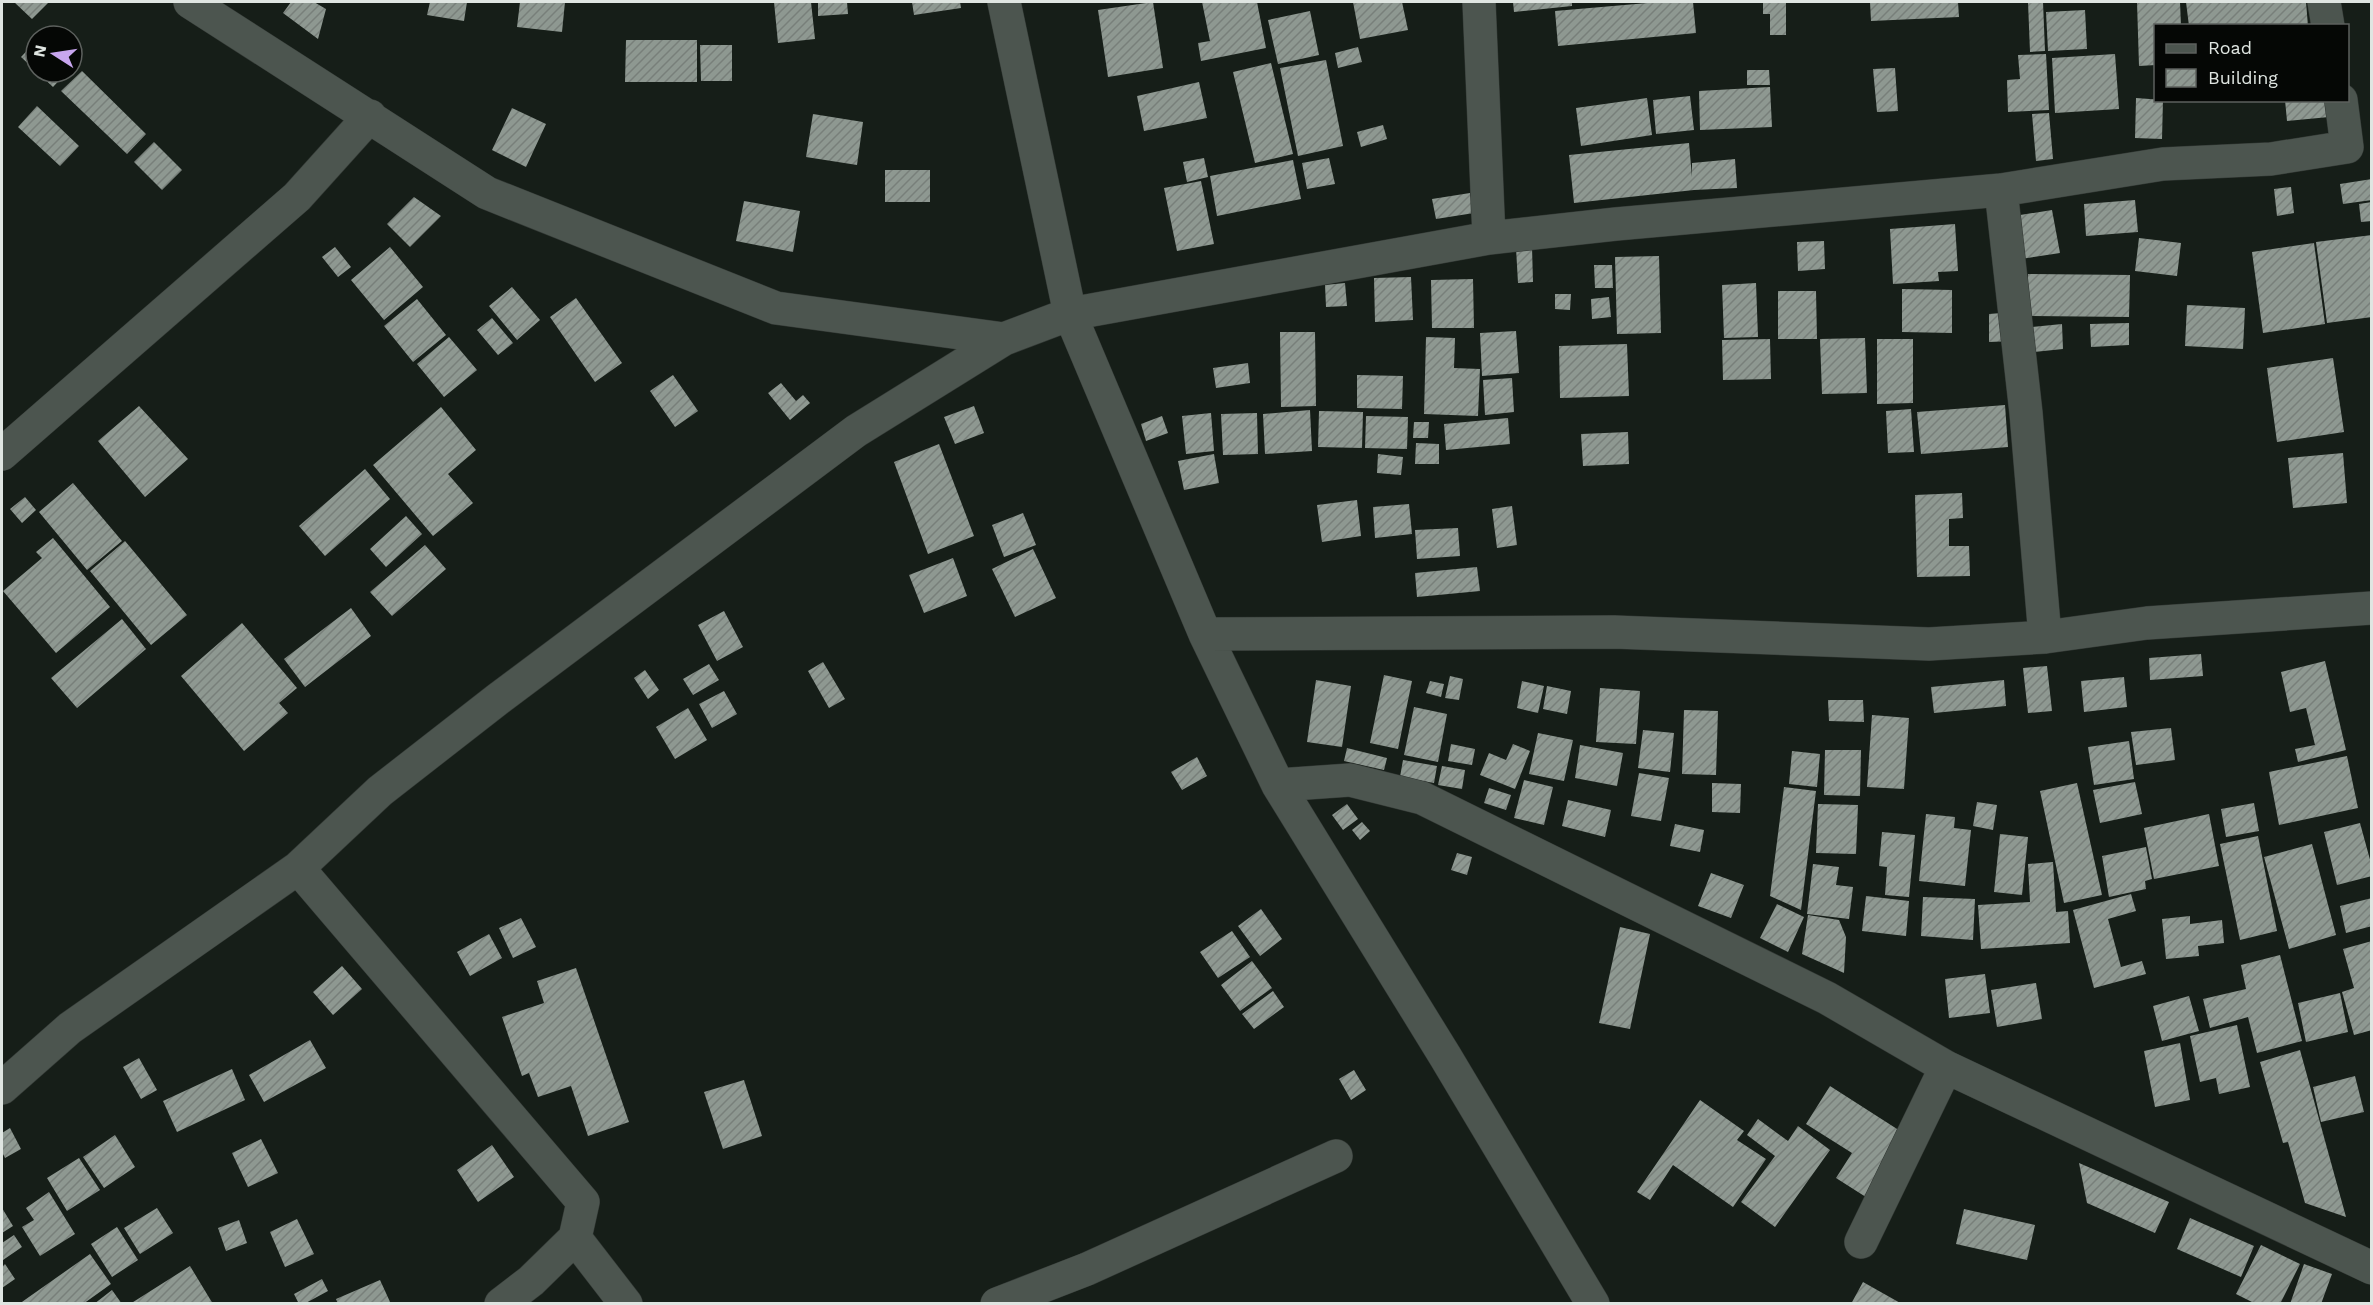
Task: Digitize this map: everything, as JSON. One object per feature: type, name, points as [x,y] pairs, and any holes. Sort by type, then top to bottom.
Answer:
[{"type":"street","points":[[190,2],[487,193],[776,308],[1004,339]]},
{"type":"street","points":[[1004,2],[1070,314],[1205,634],[1278,785],[1445,1056],[1588,1302]]},
{"type":"street","points":[[1479,2],[1489,238]]},
{"type":"street","points":[[2324,2],[2328,24]]},
{"type":"street","points":[[2,1088],[70,1028],[298,868],[380,791],[856,431],[1004,339],[1070,314],[1489,238],[1616,224],[2001,190],[2163,164],[2271,159],[2348,147],[2341,102]]},
{"type":"street","points":[[2,454],[297,197],[370,117]]},
{"type":"street","points":[[2001,190],[2026,413],[2045,637]]},
{"type":"street","points":[[1205,634],[1614,632],[1929,644],[2045,637],[2147,623],[2372,608]]},
{"type":"street","points":[[1278,785],[1350,780],[1422,798],[1827,998],[1946,1067],[2372,1268]]},
{"type":"street","points":[[298,868],[583,1202],[575,1238],[531,1281],[501,1304]]},
{"type":"street","points":[[1861,1242],[1946,1067]]},
{"type":"street","points":[[997,1304],[1087,1269],[1336,1156]]},
{"type":"street","points":[[575,1238],[626,1304]]},
{"type":"building","points":[[14,2],[49,2],[32,19]]},
{"type":"building","points":[[291,2],[314,2],[326,9],[318,39],[283,13]]},
{"type":"building","points":[[430,2],[467,2],[464,21],[427,15]]},
{"type":"building","points":[[520,2],[565,2],[562,32],[517,27]]},
{"type":"building","points":[[774,2],[811,2],[815,39],[778,43]]},
{"type":"building","points":[[818,2],[847,2],[848,14],[818,16]]},
{"type":"building","points":[[912,2],[960,2],[961,8],[914,15]]},
{"type":"building","points":[[1153,2],[1163,68],[1108,77],[1098,10]]},
{"type":"building","points":[[1202,2],[1257,2],[1266,48],[1201,61],[1198,43],[1210,41]]},
{"type":"building","points":[[1353,2],[1402,2],[1408,30],[1360,39]]},
{"type":"building","points":[[1513,2],[1572,2],[1572,6],[1514,12]]},
{"type":"building","points":[[1659,2],[1693,2],[1696,33],[1558,46],[1555,11]]},
{"type":"building","points":[[1763,2],[1786,2],[1786,35],[1770,35],[1770,14],[1763,14]]},
{"type":"building","points":[[1870,2],[1958,2],[1959,17],[1871,21]]},
{"type":"building","points":[[2028,2],[2043,2],[2045,51],[2030,52]]},
{"type":"building","points":[[2137,2],[2180,2],[2181,24],[2154,24],[2154,65],[2139,66]]},
{"type":"building","points":[[2186,2],[2306,2],[2308,24],[2189,24]]},
{"type":"building","points":[[2085,10],[2087,49],[2048,51],[2046,12]]},
{"type":"building","points":[[1310,11],[1319,55],[1278,64],[1268,20]]},
{"type":"building","points":[[626,40],[697,40],[697,82],[625,82]]},
{"type":"building","points":[[700,45],[732,45],[732,81],[701,81]]},
{"type":"building","points":[[1358,47],[1362,62],[1338,68],[1335,53]]},
{"type":"building","points":[[2046,54],[2049,110],[2008,112],[2007,80],[2020,79],[2018,55]]},
{"type":"building","points":[[2115,54],[2119,109],[2055,113],[2052,58]]},
{"type":"building","points":[[1326,60],[1343,146],[1298,156],[1280,68]]},
{"type":"building","points":[[1271,63],[1293,154],[1255,163],[1233,72]]},
{"type":"building","points":[[1895,68],[1898,111],[1877,112],[1873,69]]},
{"type":"building","points":[[1747,70],[1769,70],[1770,85],[1747,85]]},
{"type":"building","points":[[84,73],[146,134],[127,154],[61,91],[68,84],[84,84]]},
{"type":"building","points":[[1199,82],[1207,118],[1144,131],[1137,96]]},
{"type":"building","points":[[1770,87],[1772,127],[1700,130],[1699,91]]},
{"type":"building","points":[[1690,96],[1694,130],[1656,134],[1653,100]]},
{"type":"building","points":[[1647,98],[1652,135],[1581,146],[1576,108]]},
{"type":"building","points":[[2136,98],[2163,102],[2162,139],[2135,138]]},
{"type":"building","points":[[2285,102],[2327,102],[2329,117],[2287,121]]},
{"type":"building","points":[[37,106],[79,146],[60,166],[18,127]]},
{"type":"building","points":[[512,108],[546,124],[526,167],[492,150]]},
{"type":"building","points":[[2049,113],[2053,159],[2036,161],[2032,114]]},
{"type":"building","points":[[813,114],[863,122],[857,165],[806,157]]},
{"type":"building","points":[[1383,125],[1387,139],[1361,147],[1357,132]]},
{"type":"building","points":[[154,142],[182,170],[162,190],[134,162]]},
{"type":"building","points":[[1689,143],[1692,177],[1692,163],[1735,159],[1737,188],[1694,190],[1574,203],[1569,155]]},
{"type":"building","points":[[1204,158],[1208,177],[1187,182],[1183,162]]},
{"type":"building","points":[[1329,158],[1335,184],[1307,189],[1302,163]]},
{"type":"building","points":[[1293,160],[1301,199],[1217,216],[1210,176]]},
{"type":"building","points":[[885,170],[930,170],[930,202],[885,202]]},
{"type":"building","points":[[2372,179],[2372,200],[2343,204],[2340,184]]},
{"type":"building","points":[[1201,181],[1214,244],[1177,251],[1164,188]]},
{"type":"building","points":[[2291,187],[2294,213],[2277,216],[2274,189]]},
{"type":"building","points":[[1470,193],[1474,213],[1436,219],[1432,199]]},
{"type":"building","points":[[414,197],[441,216],[410,247],[387,224]]},
{"type":"building","points":[[2135,200],[2138,232],[2086,236],[2084,204]]},
{"type":"building","points":[[744,201],[800,211],[793,252],[736,241]]},
{"type":"building","points":[[2372,202],[2372,221],[2361,222],[2359,204]]},
{"type":"building","points":[[2052,210],[2060,253],[2021,259],[2014,216]]},
{"type":"building","points":[[1955,224],[1958,271],[1938,272],[1939,281],[1893,284],[1890,229]]},
{"type":"building","points":[[2372,235],[2372,317],[2327,323],[2316,242]]},
{"type":"building","points":[[2139,238],[2181,243],[2177,276],[2135,271]]},
{"type":"building","points":[[1824,241],[1825,269],[1798,271],[1797,242]]},
{"type":"building","points":[[2314,243],[2325,324],[2263,333],[2252,252]]},
{"type":"building","points":[[335,247],[351,267],[338,277],[322,257]]},
{"type":"building","points":[[390,247],[423,287],[384,320],[351,280]]},
{"type":"building","points":[[1532,247],[1533,282],[1518,283],[1516,248]]},
{"type":"building","points":[[1659,256],[1661,333],[1617,334],[1615,257]]},
{"type":"building","points":[[1594,265],[1612,265],[1613,288],[1595,288]]},
{"type":"building","points":[[2028,274],[2130,275],[2129,317],[2028,316]]},
{"type":"building","points":[[1411,277],[1413,320],[1375,322],[1374,278]]},
{"type":"building","points":[[1473,279],[1474,328],[1432,328],[1431,280]]},
{"type":"building","points":[[1345,283],[1347,306],[1326,307],[1325,285]]},
{"type":"building","points":[[1756,283],[1758,337],[1724,338],[1722,285]]},
{"type":"building","points":[[512,287],[540,320],[517,340],[489,306]]},
{"type":"building","points":[[1902,289],[1952,290],[1952,333],[1902,332]]},
{"type":"building","points":[[1778,291],[1816,291],[1817,339],[1778,339]]},
{"type":"building","points":[[1555,294],[1571,294],[1570,310],[1555,309]]},
{"type":"building","points":[[1609,297],[1611,317],[1592,319],[1591,299]]},
{"type":"building","points":[[576,298],[622,363],[595,382],[550,317]]},
{"type":"building","points":[[417,299],[446,335],[413,362],[384,326]]},
{"type":"building","points":[[2187,305],[2245,308],[2243,349],[2185,346]]},
{"type":"building","points":[[2014,312],[2014,341],[1989,342],[1989,314]]},
{"type":"building","points":[[492,318],[513,343],[498,355],[477,330]]},
{"type":"building","points":[[2129,323],[2129,345],[2091,347],[2090,324]]},
{"type":"building","points":[[2062,324],[2063,349],[2034,352],[2032,327]]},
{"type":"building","points":[[1516,331],[1519,373],[1482,376],[1480,333]]},
{"type":"building","points":[[1280,332],[1315,332],[1316,406],[1281,407]]},
{"type":"building","points":[[449,337],[477,370],[444,397],[417,364]]},
{"type":"building","points":[[1426,337],[1455,338],[1454,368],[1480,369],[1478,416],[1424,414]]},
{"type":"building","points":[[1865,338],[1867,393],[1822,394],[1820,339]]},
{"type":"building","points":[[1770,339],[1771,379],[1723,380],[1722,340]]},
{"type":"building","points":[[1877,339],[1913,339],[1913,403],[1877,404]]},
{"type":"building","points":[[1627,344],[1629,396],[1560,398],[1559,346]]},
{"type":"building","points":[[2333,358],[2344,432],[2277,442],[2267,368]]},
{"type":"building","points":[[1248,363],[1250,383],[1216,388],[1213,368]]},
{"type":"building","points":[[673,375],[698,411],[675,427],[650,391]]},
{"type":"building","points":[[1357,375],[1403,376],[1402,409],[1357,408]]},
{"type":"building","points":[[1512,378],[1514,412],[1485,415],[1483,380]]},
{"type":"building","points":[[781,383],[796,401],[803,395],[810,403],[790,420],[768,393]]},
{"type":"building","points":[[2005,405],[2008,447],[1921,454],[1917,412]]},
{"type":"building","points":[[139,406],[188,459],[145,497],[98,441]]},
{"type":"building","points":[[974,406],[984,433],[955,444],[944,417]]},
{"type":"building","points":[[441,407],[476,450],[448,474],[473,503],[433,536],[373,465]]},
{"type":"building","points":[[1911,409],[1914,452],[1888,453],[1886,411]]},
{"type":"building","points":[[1310,410],[1312,451],[1265,454],[1263,414]]},
{"type":"building","points":[[1319,411],[1363,412],[1362,448],[1318,447]]},
{"type":"building","points":[[1211,413],[1214,451],[1186,454],[1182,416]]},
{"type":"building","points":[[1257,413],[1258,454],[1223,455],[1221,414]]},
{"type":"building","points":[[1162,416],[1168,433],[1146,441],[1141,424]]},
{"type":"building","points":[[1366,416],[1408,417],[1407,449],[1365,448]]},
{"type":"building","points":[[1508,418],[1510,444],[1446,450],[1444,424]]},
{"type":"building","points":[[1414,422],[1429,422],[1428,438],[1413,438]]},
{"type":"building","points":[[1628,432],[1629,464],[1583,466],[1581,434]]},
{"type":"building","points":[[1416,443],[1439,444],[1439,464],[1415,464]]},
{"type":"building","points":[[939,444],[974,536],[928,554],[894,462]]},
{"type":"building","points":[[2343,453],[2347,503],[2293,508],[2288,458]]},
{"type":"building","points":[[1214,454],[1219,483],[1184,490],[1178,461]]},
{"type":"building","points":[[1378,454],[1403,457],[1401,475],[1377,473]]},
{"type":"building","points":[[365,469],[390,499],[325,556],[299,526]]},
{"type":"building","points":[[73,483],[122,541],[87,570],[39,512]]},
{"type":"building","points":[[1962,493],[1963,518],[1949,519],[1949,546],[1969,546],[1970,576],[1917,577],[1915,495]]},
{"type":"building","points":[[25,497],[36,510],[22,523],[10,509]]},
{"type":"building","points":[[1357,500],[1361,536],[1322,542],[1317,505]]},
{"type":"building","points":[[1409,504],[1412,534],[1375,538],[1373,507]]},
{"type":"building","points":[[1512,506],[1517,545],[1497,548],[1492,509]]},
{"type":"building","points":[[1023,513],[1036,545],[1004,557],[992,525]]},
{"type":"building","points":[[406,516],[422,534],[386,567],[370,549]]},
{"type":"building","points":[[1458,528],[1460,556],[1417,559],[1415,530]]},
{"type":"building","points":[[53,538],[110,607],[56,653],[3,591],[42,558],[36,552]]},
{"type":"building","points":[[125,541],[187,615],[151,645],[90,571]]},
{"type":"building","points":[[425,545],[446,569],[392,616],[370,592]]},
{"type":"building","points":[[1033,549],[1056,598],[1015,617],[992,569]]},
{"type":"building","points":[[953,558],[967,596],[924,613],[909,575]]},
{"type":"building","points":[[1477,567],[1480,591],[1417,597],[1415,573]]},
{"type":"building","points":[[351,608],[371,636],[305,687],[284,659]]},
{"type":"building","points":[[724,611],[743,647],[717,661],[698,625]]},
{"type":"building","points":[[122,619],[146,649],[77,708],[51,678]]},
{"type":"building","points":[[242,623],[297,688],[279,703],[288,713],[244,751],[181,676]]},
{"type":"building","points":[[2201,654],[2203,676],[2150,680],[2149,658]]},
{"type":"building","points":[[2325,661],[2346,750],[2298,762],[2295,749],[2315,745],[2306,708],[2290,712],[2281,672]]},
{"type":"building","points":[[823,662],[845,699],[829,708],[808,671]]},
{"type":"building","points":[[709,664],[719,680],[693,695],[683,679]]},
{"type":"building","points":[[2047,666],[2052,711],[2028,713],[2023,668]]},
{"type":"building","points":[[645,670],[659,690],[648,699],[634,678]]},
{"type":"building","points":[[1384,675],[1412,681],[1398,749],[1370,743]]},
{"type":"building","points":[[1450,676],[1463,679],[1459,700],[1445,698]]},
{"type":"building","points":[[2124,677],[2127,707],[2084,712],[2081,681]]},
{"type":"building","points":[[1316,680],[1351,686],[1342,747],[1307,742]]},
{"type":"building","points":[[2004,680],[2006,706],[1934,713],[1931,687]]},
{"type":"building","points":[[1430,681],[1444,684],[1441,697],[1426,693]]},
{"type":"building","points":[[1522,681],[1544,686],[1538,713],[1517,708]]},
{"type":"building","points":[[1547,686],[1571,691],[1567,714],[1543,709]]},
{"type":"building","points":[[1600,688],[1640,691],[1636,744],[1596,742]]},
{"type":"building","points":[[724,691],[737,714],[712,728],[699,704]]},
{"type":"building","points":[[1828,700],[1863,700],[1864,722],[1829,721]]},
{"type":"building","points":[[1414,707],[1447,714],[1438,762],[1404,755]]},
{"type":"building","points":[[688,708],[707,740],[675,759],[656,727]]},
{"type":"building","points":[[1684,710],[1718,711],[1716,775],[1682,774]]},
{"type":"building","points":[[1872,715],[1909,718],[1904,789],[1867,787]]},
{"type":"building","points":[[2171,728],[2175,760],[2136,765],[2131,732]]},
{"type":"building","points":[[1643,730],[1674,733],[1670,772],[1638,768]]},
{"type":"building","points":[[1538,733],[1573,740],[1564,781],[1529,774]]},
{"type":"building","points":[[2129,741],[2134,779],[2094,785],[2088,747]]},
{"type":"building","points":[[1451,744],[1475,749],[1472,765],[1448,761]]},
{"type":"building","points":[[1513,744],[1530,751],[1515,789],[1480,775],[1489,753],[1506,760]]},
{"type":"building","points":[[1580,745],[1623,753],[1617,786],[1575,778]]},
{"type":"building","points":[[1347,748],[1387,758],[1384,770],[1344,761]]},
{"type":"building","points":[[1825,750],[1861,750],[1860,796],[1824,795]]},
{"type":"building","points":[[1792,751],[1820,754],[1817,787],[1789,784]]},
{"type":"building","points":[[2347,756],[2358,808],[2279,825],[2269,772]]},
{"type":"building","points":[[1197,757],[1207,776],[1182,790],[1171,772]]},
{"type":"building","points":[[1403,760],[1437,766],[1434,783],[1400,777]]},
{"type":"building","points":[[1442,766],[1465,770],[1462,789],[1438,785]]},
{"type":"building","points":[[1639,773],[1669,778],[1661,821],[1631,816]]},
{"type":"building","points":[[1524,780],[1553,787],[1544,825],[1514,818]]},
{"type":"building","points":[[2135,782],[2142,814],[2100,823],[2093,790]]},
{"type":"building","points":[[1712,783],[1741,784],[1740,813],[1712,812]]},
{"type":"building","points":[[2077,783],[2102,895],[2064,903],[2040,791]]},
{"type":"building","points":[[1784,787],[1816,791],[1801,910],[1770,896]]},
{"type":"building","points":[[1489,788],[1511,795],[1506,810],[1484,803]]},
{"type":"building","points":[[1568,800],[1611,810],[1605,837],[1562,826]]},
{"type":"building","points":[[1977,802],[1997,805],[1993,830],[1973,826]]},
{"type":"building","points":[[2254,803],[2259,831],[2226,837],[2221,809]]},
{"type":"building","points":[[1347,804],[1358,819],[1343,830],[1332,815]]},
{"type":"building","points":[[1818,804],[1858,805],[1856,854],[1816,853]]},
{"type":"building","points":[[1926,814],[1955,817],[1954,828],[1971,830],[1965,886],[1919,881]]},
{"type":"building","points":[[2209,814],[2219,866],[2154,879],[2144,828]]},
{"type":"building","points":[[1362,822],[1370,831],[1360,840],[1352,830]]},
{"type":"building","points":[[2360,823],[2372,867],[2372,876],[2337,885],[2324,832]]},
{"type":"building","points":[[1675,824],[1704,830],[1700,852],[1670,846]]},
{"type":"building","points":[[1882,832],[1915,835],[1909,897],[1885,895],[1887,867],[1879,866]]},
{"type":"building","points":[[2000,834],[2028,837],[2022,895],[1994,892]]},
{"type":"building","points":[[2258,836],[2277,931],[2240,940],[2220,844]]},
{"type":"building","points":[[2312,844],[2336,935],[2289,949],[2264,857]]},
{"type":"building","points":[[2146,847],[2152,879],[2145,881],[2146,889],[2109,897],[2102,856]]},
{"type":"building","points":[[1457,853],[1472,857],[1467,875],[1451,870]]},
{"type":"building","points":[[2053,862],[2056,912],[2068,911],[2070,943],[1981,949],[1978,905],[2030,902],[2028,864]]},
{"type":"building","points":[[1813,864],[1839,867],[1836,885],[1853,887],[1849,919],[1807,914]]},
{"type":"building","points":[[1711,873],[1744,885],[1731,918],[1698,906]]},
{"type":"building","points":[[2131,894],[2136,911],[2108,919],[2121,967],[2142,961],[2146,974],[2094,988],[2073,910]]},
{"type":"building","points":[[1866,896],[1909,901],[1906,936],[1862,931]]},
{"type":"building","points":[[1923,897],[1975,899],[1973,940],[1921,936]]},
{"type":"building","points":[[2372,898],[2372,926],[2346,933],[2340,906]]},
{"type":"building","points":[[1777,904],[1804,917],[1788,952],[1760,938]]},
{"type":"building","points":[[1261,909],[1282,939],[1260,956],[1238,926]]},
{"type":"building","points":[[1808,915],[1839,920],[1846,937],[1844,973],[1802,954]]},
{"type":"building","points":[[2190,916],[2190,924],[2222,920],[2224,943],[2198,946],[2199,956],[2166,959],[2162,919]]},
{"type":"building","points":[[521,918],[536,947],[513,958],[499,928]]},
{"type":"building","points":[[1620,927],[1650,934],[1630,1029],[1599,1023]]},
{"type":"building","points":[[1232,931],[1250,957],[1218,978],[1200,952]]},
{"type":"building","points":[[489,934],[502,958],[470,976],[457,952]]},
{"type":"building","points":[[2372,941],[2372,1030],[2354,1035],[2342,992],[2354,988],[2343,949]]},
{"type":"building","points":[[2280,955],[2302,1041],[2257,1053],[2248,1017],[2210,1028],[2203,999],[2246,989],[2241,965]]},
{"type":"building","points":[[1252,961],[1272,988],[1240,1011],[1221,985]]},
{"type":"building","points":[[342,966],[362,989],[333,1015],[313,992]]},
{"type":"building","points":[[576,968],[629,1122],[588,1136],[571,1086],[538,1097],[529,1073],[522,1076],[502,1017],[544,1003],[537,981]]},
{"type":"building","points":[[1985,974],[1990,1013],[1949,1018],[1945,979]]},
{"type":"building","points":[[2036,983],[2042,1019],[1997,1027],[1991,990]]},
{"type":"building","points":[[1273,991],[1284,1007],[1254,1029],[1242,1014]]},
{"type":"building","points":[[2340,993],[2348,1032],[2306,1042],[2298,1003]]},
{"type":"building","points":[[2189,996],[2199,1031],[2162,1041],[2153,1006]]},
{"type":"building","points":[[2237,1025],[2250,1087],[2219,1094],[2216,1078],[2200,1082],[2190,1036]]},
{"type":"building","points":[[310,1040],[326,1068],[264,1102],[249,1075]]},
{"type":"building","points":[[2180,1043],[2190,1100],[2155,1107],[2144,1051]]},
{"type":"building","points":[[2300,1050],[2346,1217],[2305,1203],[2288,1142],[2283,1143],[2260,1062]]},
{"type":"building","points":[[139,1058],[157,1090],[141,1099],[123,1067]]},
{"type":"building","points":[[232,1069],[245,1100],[177,1132],[163,1101]]},
{"type":"building","points":[[1354,1070],[1366,1090],[1351,1100],[1339,1079]]},
{"type":"building","points":[[2355,1076],[2364,1112],[2321,1122],[2313,1087]]},
{"type":"building","points":[[744,1080],[762,1136],[723,1149],[704,1092]]},
{"type":"building","points":[[1830,1086],[1908,1136],[1869,1199],[1836,1178],[1852,1153],[1806,1124]]},
{"type":"building","points":[[1700,1100],[1744,1131],[1737,1140],[1766,1159],[1733,1207],[1673,1165],[1650,1200],[1637,1192]]},
{"type":"building","points":[[1758,1119],[1788,1141],[1798,1126],[1830,1150],[1775,1227],[1741,1202],[1775,1156],[1747,1135]]},
{"type":"building","points":[[10,1128],[21,1149],[5,1158],[2,1152],[2,1133]]},
{"type":"building","points":[[115,1135],[135,1167],[104,1188],[83,1157]]},
{"type":"building","points":[[261,1139],[278,1173],[248,1187],[232,1153]]},
{"type":"building","points":[[492,1145],[514,1177],[478,1202],[457,1170]]},
{"type":"building","points":[[79,1158],[100,1190],[67,1211],[47,1178]]},
{"type":"building","points":[[2079,1163],[2169,1202],[2155,1233],[2087,1203]]},
{"type":"building","points":[[49,1192],[75,1234],[40,1256],[22,1227],[34,1220],[26,1208]]},
{"type":"building","points":[[2,1208],[13,1226],[2,1233]]},
{"type":"building","points":[[157,1208],[173,1233],[140,1254],[124,1228]]},
{"type":"building","points":[[1964,1209],[2035,1225],[2027,1260],[1956,1244]]},
{"type":"building","points":[[2190,1218],[2254,1246],[2241,1277],[2177,1249]]},
{"type":"building","points":[[297,1219],[314,1254],[285,1267],[270,1232]]},
{"type":"building","points":[[239,1220],[247,1243],[226,1251],[218,1228]]},
{"type":"building","points":[[117,1227],[138,1260],[112,1277],[91,1244]]},
{"type":"building","points":[[14,1235],[22,1247],[3,1260],[2,1243]]},
{"type":"building","points":[[2261,1245],[2300,1264],[2280,1304],[2256,1304],[2236,1294]]},
{"type":"building","points":[[90,1254],[111,1284],[83,1304],[19,1304]]},
{"type":"building","points":[[5,1264],[15,1279],[2,1288],[2,1267]]},
{"type":"building","points":[[2304,1264],[2332,1274],[2321,1304],[2290,1304]]},
{"type":"building","points":[[190,1266],[213,1304],[130,1304]]},
{"type":"building","points":[[322,1279],[328,1291],[304,1304],[299,1304],[294,1294]]},
{"type":"building","points":[[380,1280],[391,1304],[338,1304],[336,1299]]},
{"type":"building","points":[[1863,1282],[1902,1304],[1851,1304]]},
{"type":"building","points":[[112,1290],[122,1304],[94,1304]]}]
